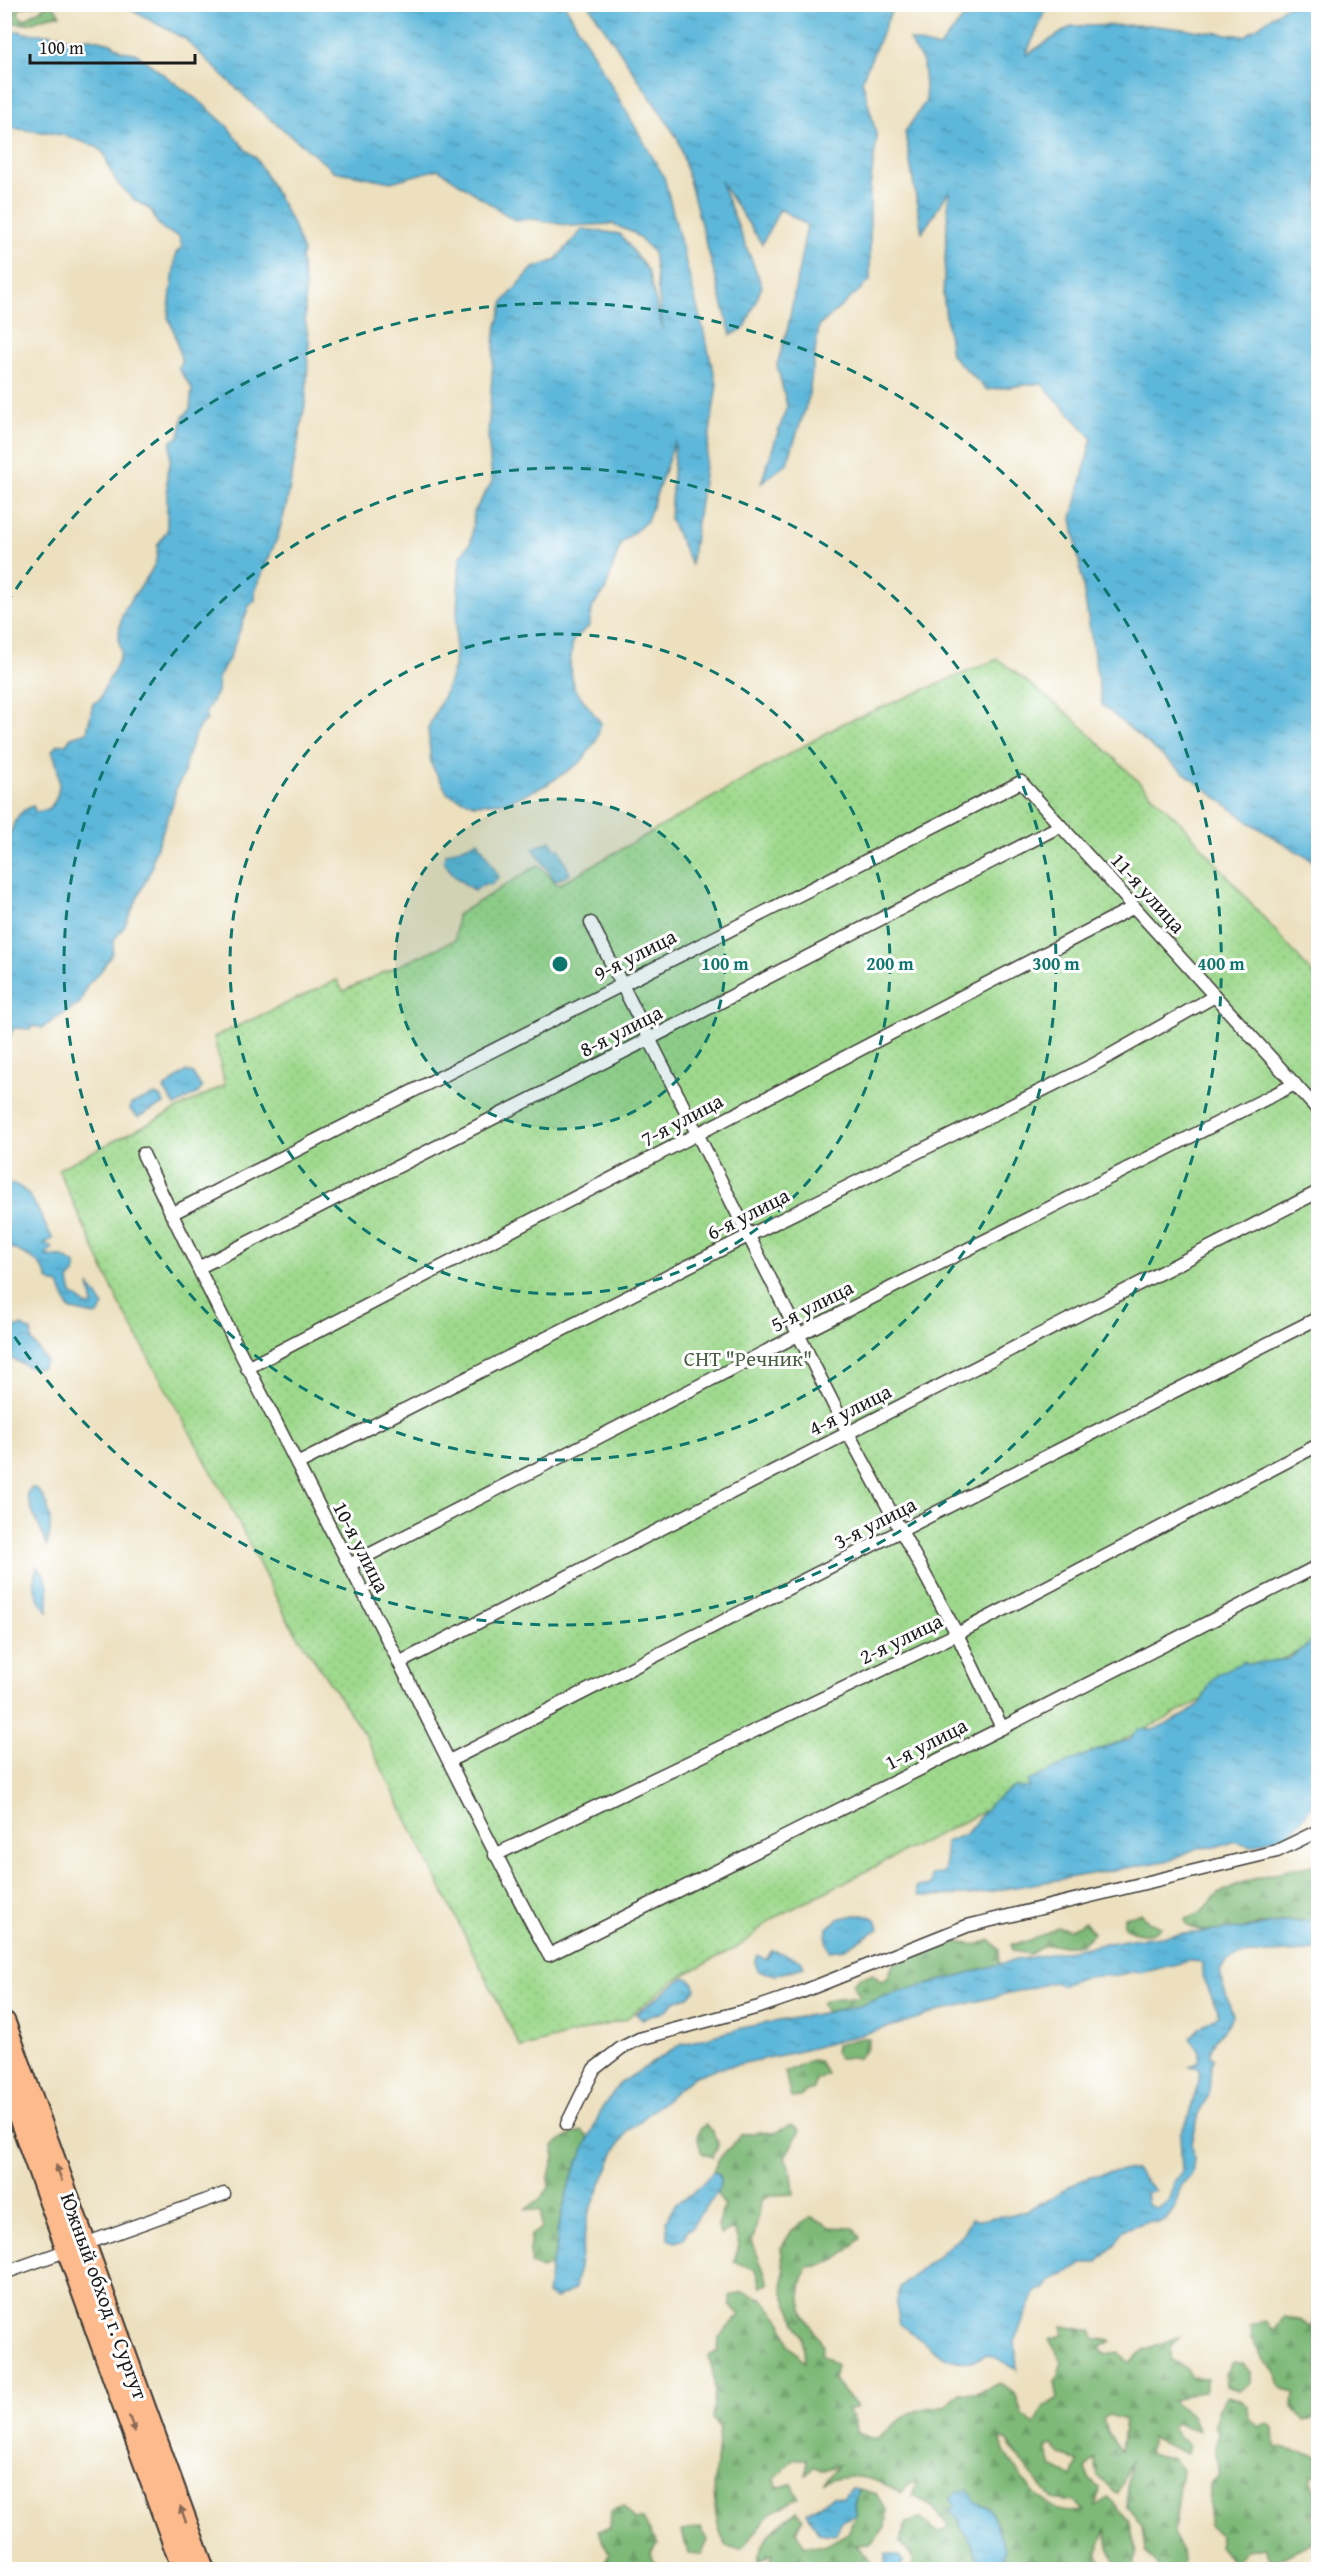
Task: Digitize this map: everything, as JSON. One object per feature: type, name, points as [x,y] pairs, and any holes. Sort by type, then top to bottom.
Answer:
[{"type":"highway","name":"Южный обход г. Сургут","points":[[4,2023],[184,2570]]},
{"type":"highway","name":"Южный обход г. Сургут","points":[[4,2073],[77,2247],[203,2570]]},
{"type":"street","name":"11-я улица","points":[[1020,782],[1318,1110]]},
{"type":"street","name":"9-я улица","points":[[171,1214],[1020,782]]},
{"type":"street","name":"8-я улица","points":[[198,1268],[649,1039],[1060,826]]},
{"type":"street","name":"7-я улица","points":[[247,1368],[1134,907]]},
{"type":"street","points":[[591,922],[798,1335],[900,1532],[957,1634],[1002,1728]]},
{"type":"street","name":"6-я улица","points":[[297,1464],[1092,1065],[1215,996]]},
{"type":"street","name":"5-я улица","points":[[349,1565],[1295,1084]]},
{"type":"street","name":"10-я улица","points":[[143,1154],[247,1368],[449,1761],[495,1856],[549,1955]]},
{"type":"street","name":"4-я улица","points":[[399,1663],[1318,1192]]},
{"type":"street","name":"3-я улица","points":[[449,1761],[1318,1318]]},
{"type":"street","name":"2-я улица","points":[[495,1856],[957,1634],[1318,1445]]},
{"type":"street","name":"1-я улица","points":[[549,1955],[1002,1728],[1318,1566]]},
{"type":"street","points":[[567,2124],[594,2069],[621,2048],[639,2039],[759,2007],[794,1995],[967,1926],[1277,1851],[1318,1831]]},
{"type":"street","points":[[4,2273],[224,2194]]},
{"type":"green space","points":[[4,5],[39,5],[22,7],[17,13],[24,20],[47,5],[53,5],[60,15],[33,22],[14,23],[8,14],[5,14]]},
{"type":"green space","name":"СНТ \"Речник\"","points":[[998,659],[1072,717],[1182,824],[1318,980],[1318,1641],[772,1919],[743,1944],[676,1979],[626,2019],[521,2048],[366,1737],[287,1619],[225,1496],[120,1305],[58,1169],[225,1085],[214,1037],[337,980],[343,991],[455,940],[457,915],[538,865],[558,885],[844,723]]},
{"type":"green space","points":[[1318,1864],[1318,1920],[1277,1922],[1218,1931],[1207,1931],[1188,1926],[1185,1919],[1200,1913],[1217,1895],[1232,1887],[1269,1875]]},
{"type":"green space","points":[[1141,1913],[1148,1922],[1161,1927],[1153,1932],[1143,1933],[1124,1927],[1124,1917]]},
{"type":"green space","points":[[1085,1922],[1093,1933],[1081,1945],[1045,1945],[1030,1954],[1013,1951],[1011,1944],[1028,1940],[1058,1927],[1070,1929]]},
{"type":"green space","points":[[991,1940],[999,1950],[1000,1964],[882,1997],[860,2006],[826,2012],[821,2003],[831,1999],[860,1996],[852,1984],[860,1977],[873,1974],[881,1982],[888,1978],[893,1964],[928,1949],[956,1942],[973,1945]]},
{"type":"green space","points":[[862,2038],[869,2039],[866,2050],[858,2058],[838,2058],[835,2052],[836,2045]]},
{"type":"green space","points":[[811,2060],[819,2061],[827,2074],[816,2079],[814,2089],[804,2092],[801,2097],[791,2098],[785,2072]]},
{"type":"green space","points":[[705,2125],[713,2131],[718,2146],[713,2157],[702,2153],[699,2145],[698,2134]]},
{"type":"green space","points":[[791,2125],[800,2130],[785,2157],[792,2174],[794,2194],[774,2195],[763,2199],[752,2241],[769,2284],[761,2286],[756,2269],[734,2262],[739,2245],[734,2229],[720,2235],[718,2227],[724,2205],[717,2194],[719,2174],[713,2172],[718,2160],[741,2135],[758,2132],[774,2133]]},
{"type":"green space","points":[[582,2131],[589,2138],[571,2178],[551,2265],[542,2269],[531,2264],[529,2252],[531,2235],[541,2229],[541,2211],[526,2209],[541,2198],[549,2188],[554,2146],[570,2135]]},
{"type":"green space","points":[[812,2217],[831,2227],[854,2228],[860,2238],[849,2250],[831,2262],[808,2267],[803,2278],[801,2299],[806,2317],[823,2345],[821,2355],[837,2365],[834,2380],[857,2407],[847,2410],[855,2423],[856,2432],[875,2440],[906,2416],[923,2409],[944,2407],[960,2392],[976,2393],[1000,2383],[1016,2395],[1022,2415],[1035,2424],[1044,2407],[1058,2398],[1055,2383],[1062,2362],[1049,2339],[1063,2335],[1062,2326],[1091,2331],[1094,2338],[1111,2341],[1099,2348],[1105,2354],[1118,2352],[1130,2363],[1143,2350],[1181,2336],[1171,2347],[1171,2360],[1187,2368],[1190,2377],[1207,2378],[1204,2392],[1188,2394],[1172,2401],[1190,2414],[1199,2431],[1177,2423],[1172,2427],[1178,2437],[1189,2445],[1187,2454],[1151,2438],[1148,2453],[1173,2459],[1182,2470],[1174,2533],[1183,2561],[1181,2569],[1162,2569],[1145,2552],[1142,2525],[1127,2507],[1132,2460],[1118,2494],[1098,2477],[1095,2459],[1085,2468],[1089,2479],[1099,2488],[1096,2507],[1108,2496],[1130,2522],[1136,2554],[1134,2569],[1118,2569],[1110,2551],[1106,2530],[1097,2552],[1101,2562],[1110,2569],[1010,2569],[1003,2556],[1005,2548],[992,2513],[989,2508],[975,2503],[960,2520],[960,2527],[973,2545],[981,2569],[911,2569],[914,2559],[901,2542],[906,2523],[921,2519],[939,2533],[949,2526],[931,2505],[913,2496],[916,2482],[908,2483],[902,2493],[882,2483],[864,2478],[845,2477],[824,2482],[838,2465],[820,2471],[814,2466],[806,2475],[806,2458],[795,2458],[775,2479],[777,2488],[791,2484],[798,2498],[770,2514],[742,2549],[726,2547],[720,2533],[715,2504],[715,2473],[720,2428],[712,2419],[713,2371],[708,2356],[718,2352],[719,2337],[740,2315],[731,2306],[730,2296],[742,2292],[762,2298],[782,2322],[789,2345],[805,2362],[803,2338],[783,2293],[784,2272],[781,2248],[792,2230]],"holes":[[[1109,2415],[1125,2420],[1121,2451],[1107,2432],[1103,2419]],[[999,2438],[1008,2441],[1023,2464],[1052,2499],[1075,2502],[1085,2511],[1071,2512],[1053,2508],[1033,2492],[1014,2466]],[[1052,2445],[1060,2454],[1078,2462],[1072,2477],[1052,2467],[1046,2447]]]},
{"type":"green space","points":[[1318,2302],[1318,2415],[1314,2419],[1304,2421],[1293,2407],[1294,2393],[1279,2386],[1275,2371],[1264,2360],[1251,2338],[1250,2326],[1265,2322],[1274,2330],[1284,2317],[1299,2319],[1311,2328],[1315,2318],[1315,2305]]},
{"type":"green space","points":[[1233,2363],[1243,2363],[1250,2372],[1250,2383],[1239,2391],[1226,2386],[1225,2375]]},
{"type":"green space","points":[[1227,2396],[1239,2399],[1248,2406],[1249,2418],[1258,2427],[1267,2423],[1274,2428],[1275,2447],[1318,2456],[1318,2475],[1311,2475],[1311,2483],[1318,2491],[1318,2509],[1312,2516],[1318,2522],[1318,2539],[1272,2562],[1265,2547],[1246,2550],[1234,2564],[1219,2546],[1221,2535],[1209,2526],[1210,2483],[1219,2475],[1215,2446],[1219,2433],[1214,2426],[1219,2408]]},
{"type":"green space","points":[[859,2489],[876,2494],[886,2510],[885,2528],[870,2544],[856,2545],[871,2561],[867,2569],[842,2569],[846,2566],[825,2569],[773,2569],[770,2565],[773,2555],[758,2562],[759,2553],[766,2539],[797,2511],[804,2518],[796,2531],[804,2545],[824,2546],[847,2533],[856,2515],[855,2505]]},
{"type":"green space","points":[[623,2506],[635,2519],[643,2519],[657,2545],[651,2553],[656,2569],[602,2568],[609,2553],[598,2530],[610,2528],[611,2511]]},
{"type":"green space","points":[[701,2528],[708,2540],[702,2554],[688,2553],[682,2531]]},
{"type":"water","points":[[122,5],[565,5],[664,177],[717,384],[691,564],[670,519],[675,441],[647,521],[621,543],[605,591],[593,606],[589,626],[573,640],[570,665],[574,688],[601,723],[596,741],[581,762],[546,785],[508,802],[474,804],[448,794],[431,764],[428,728],[446,691],[454,666],[460,557],[471,542],[474,512],[492,482],[488,435],[495,333],[504,301],[533,268],[554,261],[583,229],[620,234],[648,271],[663,330],[653,252],[634,233],[612,224],[572,226],[532,219],[514,220],[438,169],[391,182],[334,171],[257,108],[185,39]]},
{"type":"water","points":[[589,5],[894,5],[862,80],[877,137],[870,187],[870,281],[819,326],[808,400],[787,463],[761,483],[787,406],[777,365],[788,327],[807,225],[780,209],[762,244],[720,181],[762,286],[745,328],[731,335],[678,139]]},
{"type":"water","points":[[985,5],[1048,5],[1026,55],[1072,26],[1148,25],[1245,36],[1288,5],[1318,5],[1318,864],[1250,823],[1170,762],[1102,705],[1072,518],[1092,438],[1041,383],[987,390],[951,355],[943,294],[949,191],[922,233],[905,132],[926,101],[923,62],[909,40],[939,48],[963,18]]},
{"type":"water","points":[[19,31],[59,35],[70,40],[91,38],[111,43],[122,51],[135,53],[203,104],[227,126],[245,149],[256,158],[292,222],[303,252],[301,258],[305,286],[305,319],[309,341],[306,399],[286,507],[278,536],[255,591],[255,601],[249,606],[229,659],[218,678],[217,692],[205,714],[207,720],[200,725],[193,740],[184,774],[176,788],[173,803],[153,857],[152,867],[124,927],[114,940],[113,952],[101,971],[87,985],[80,1003],[42,1028],[35,1026],[30,1029],[14,1028],[10,1036],[4,1035],[5,844],[14,822],[21,813],[33,806],[36,812],[46,810],[57,797],[58,768],[52,751],[57,745],[66,744],[71,737],[87,732],[93,703],[100,700],[119,659],[121,653],[119,631],[124,611],[152,570],[157,546],[167,531],[167,472],[170,465],[171,442],[179,436],[183,417],[190,409],[192,388],[178,368],[182,364],[175,334],[168,317],[176,253],[182,247],[179,236],[162,228],[152,211],[133,199],[118,184],[105,155],[97,147],[63,135],[5,127],[5,33]]},
{"type":"water","points":[[478,841],[499,877],[491,885],[484,884],[474,891],[454,876],[444,862],[445,854]]},
{"type":"water","points":[[551,841],[555,848],[559,848],[570,874],[555,881],[533,848]]},
{"type":"water","points":[[186,1071],[193,1074],[202,1088],[198,1093],[175,1106],[164,1089]]},
{"type":"water","points":[[155,1095],[162,1098],[164,1104],[138,1117],[130,1110],[131,1104]]},
{"type":"water","points":[[13,1184],[20,1187],[32,1199],[53,1239],[45,1243],[52,1248],[46,1256],[63,1257],[75,1264],[76,1271],[69,1281],[72,1294],[88,1306],[93,1306],[89,1285],[104,1306],[97,1316],[69,1309],[59,1285],[49,1281],[36,1261],[5,1244],[5,1187]]},
{"type":"water","points":[[21,1326],[31,1331],[32,1341],[46,1361],[41,1368],[29,1367],[8,1357],[5,1350],[5,1335],[10,1329]]},
{"type":"water","points":[[31,1488],[35,1488],[41,1494],[50,1514],[47,1546],[28,1500],[27,1493]]},
{"type":"water","points":[[37,1567],[42,1571],[47,1582],[48,1612],[36,1592],[34,1580]]},
{"type":"water","points":[[1313,1641],[1318,1641],[1318,1798],[1291,1833],[1252,1846],[1233,1841],[1216,1847],[1197,1848],[1171,1860],[970,1895],[918,1896],[916,1887],[931,1885],[932,1875],[944,1872],[945,1842],[966,1834],[991,1803],[1014,1787],[1029,1788],[1028,1781],[1091,1752],[1130,1740],[1138,1729],[1153,1730],[1185,1715],[1201,1703],[1217,1674],[1245,1661],[1247,1664],[1288,1659]]},
{"type":"water","points":[[869,1915],[877,1921],[879,1929],[845,1949],[830,1951],[826,1940],[827,1928],[838,1919]]},
{"type":"water","points":[[1318,1920],[1318,1950],[1240,1955],[1227,1961],[1221,1969],[1220,1977],[1233,2015],[1214,2043],[1210,2054],[1214,2058],[1211,2065],[1209,2094],[1200,2110],[1192,2143],[1194,2160],[1192,2174],[1182,2184],[1174,2209],[1165,2221],[1157,2223],[1149,2221],[1123,2230],[1114,2246],[1097,2263],[1084,2263],[1053,2279],[1045,2289],[1036,2291],[1015,2340],[1017,2370],[997,2358],[986,2355],[962,2362],[940,2354],[930,2347],[900,2324],[896,2305],[900,2287],[962,2235],[971,2219],[980,2220],[1024,2211],[1052,2198],[1068,2186],[1094,2176],[1135,2170],[1155,2191],[1146,2194],[1148,2205],[1158,2209],[1169,2200],[1174,2182],[1182,2171],[1180,2134],[1187,2121],[1199,2081],[1199,2068],[1189,2066],[1199,2062],[1200,2051],[1190,2038],[1200,2027],[1219,2015],[1202,1973],[1202,1962],[1189,1961],[1140,1973],[1135,1971],[1118,1975],[1084,1977],[1061,1985],[1054,1982],[946,2009],[805,2050],[712,2070],[693,2077],[628,2131],[615,2151],[588,2215],[575,2289],[556,2299],[547,2294],[551,2265],[557,2245],[557,2232],[571,2178],[602,2108],[619,2084],[680,2045],[746,2027],[860,2006],[882,1997],[1011,1961],[1131,1939]]},
{"type":"water","points":[[772,1950],[801,1960],[804,1967],[776,1975],[758,1971],[755,1962],[758,1955],[766,1960]]},
{"type":"water","points":[[686,1977],[693,1982],[696,1989],[689,1997],[676,2000],[666,2011],[642,2019],[636,2014],[681,1979]]},
{"type":"water","points":[[713,2172],[719,2174],[720,2182],[715,2196],[700,2214],[693,2227],[687,2230],[684,2239],[675,2242],[668,2239],[666,2220],[677,2202],[692,2194]]},
{"type":"water","points":[[852,2488],[859,2489],[855,2505],[856,2515],[842,2521],[836,2534],[818,2532],[807,2512],[833,2496],[843,2498]]},
{"type":"water","points":[[968,2490],[975,2503],[989,2508],[992,2513],[1005,2548],[1003,2556],[1010,2569],[981,2569],[973,2545],[960,2527],[960,2520],[949,2510],[955,2507],[951,2497],[957,2491]]},
{"type":"water","points":[[885,2554],[899,2555],[903,2561],[900,2569],[885,2569]]}]
